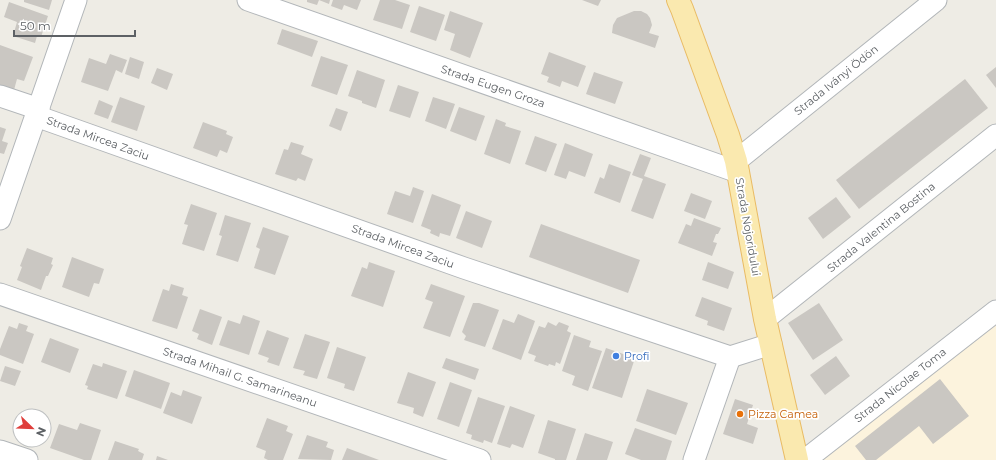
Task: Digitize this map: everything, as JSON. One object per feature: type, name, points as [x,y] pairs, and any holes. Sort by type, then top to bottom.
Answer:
[{"type":"main road","name":"Strada Nojoridului","points":[[684,3],[737,166],[765,319],[797,460]]},
{"type":"street","points":[[0,219],[76,0]]},
{"type":"street","name":"Strada Eugen Groza","points":[[248,0],[737,166]]},
{"type":"street","name":"Strada Iványi Ödön","points":[[737,166],[936,0]]},
{"type":"street","name":"Strada Mircea Zaciu","points":[[0,96],[38,113],[457,265],[730,357]]},
{"type":"street","name":"Strada Valentina Bostina","points":[[765,319],[996,135]]},
{"type":"street","name":"Strada Mihail G. Samarineanu","points":[[0,294],[480,460]]},
{"type":"street","name":"Strada Nicolae Toma","points":[[805,460],[996,311]]},
{"type":"street","points":[[694,460],[730,357],[771,344]]},
{"type":"street","points":[[0,451],[27,460]]},
{"type":"shaded area","points":[[996,311],[996,460],[807,460]]},
{"type":"building","points":[[24,0],[52,0],[49,10],[24,2]]},
{"type":"building","points":[[307,0],[319,0],[317,5],[307,2]]},
{"type":"building","points":[[319,0],[330,0],[329,4]]},
{"type":"building","points":[[333,0],[361,0],[357,10],[344,5],[342,10],[331,6]]},
{"type":"building","points":[[380,0],[395,0],[410,5],[402,29],[373,20]]},
{"type":"building","points":[[582,0],[601,0],[598,6]]},
{"type":"building","points":[[9,2],[48,16],[41,37],[37,36],[35,43],[13,36],[17,22],[4,17]]},
{"type":"building","points":[[419,6],[445,15],[436,41],[410,32]]},
{"type":"building","points":[[450,11],[483,23],[470,58],[450,50],[455,34],[444,30]]},
{"type":"building","points":[[634,11],[641,11],[647,14],[650,18],[652,25],[649,33],[659,36],[655,48],[612,33],[613,25],[617,18]]},
{"type":"building","points":[[282,29],[318,41],[312,57],[277,44]]},
{"type":"building","points":[[0,45],[33,57],[24,81],[17,79],[14,90],[0,85]]},
{"type":"building","points":[[549,52],[586,66],[578,87],[562,81],[560,87],[547,82],[549,77],[541,74]]},
{"type":"building","points":[[110,54],[127,60],[122,73],[116,70],[108,91],[81,82],[89,58],[106,64]]},
{"type":"building","points":[[321,56],[348,65],[337,95],[311,86]]},
{"type":"building","points":[[130,57],[144,62],[139,79],[125,74]]},
{"type":"building","points":[[996,67],[996,88],[986,75]]},
{"type":"building","points":[[157,68],[173,74],[167,90],[151,83]]},
{"type":"building","points":[[357,70],[385,80],[376,108],[348,96]]},
{"type":"building","points":[[594,72],[623,82],[615,104],[586,94]]},
{"type":"building","points":[[965,79],[988,108],[859,209],[836,180]]},
{"type":"building","points":[[398,85],[419,92],[410,118],[389,111]]},
{"type":"building","points":[[120,97],[145,106],[137,131],[111,122]]},
{"type":"building","points":[[433,97],[455,104],[446,129],[425,121]]},
{"type":"building","points":[[99,100],[113,106],[108,119],[94,114]]},
{"type":"building","points":[[459,107],[485,116],[476,141],[450,131]]},
{"type":"building","points":[[336,108],[348,112],[341,131],[329,126]]},
{"type":"building","points":[[496,119],[506,123],[505,126],[521,131],[510,164],[484,154]]},
{"type":"building","points":[[203,122],[227,131],[226,134],[233,137],[227,153],[220,150],[217,157],[193,148]]},
{"type":"building","points":[[0,127],[6,129],[2,141],[8,143],[4,154],[0,153]]},
{"type":"building","points":[[535,136],[557,144],[546,172],[525,164]]},
{"type":"building","points":[[291,142],[304,146],[301,154],[313,159],[305,181],[298,178],[296,181],[275,174],[284,149],[288,150]]},
{"type":"building","points":[[565,143],[593,154],[585,177],[569,171],[566,179],[554,175]]},
{"type":"building","points":[[640,154],[651,158],[644,176],[666,184],[653,219],[631,211],[643,179],[632,175]]},
{"type":"building","points":[[609,164],[631,172],[620,203],[594,193],[600,177],[604,179]]},
{"type":"building","points":[[413,187],[424,191],[413,223],[387,214],[395,191],[410,196]]},
{"type":"building","points":[[691,193],[712,201],[705,219],[684,211]]},
{"type":"building","points":[[432,194],[461,205],[450,236],[440,233],[439,237],[430,233],[431,230],[421,226]]},
{"type":"building","points":[[836,197],[851,217],[823,239],[808,218]]},
{"type":"building","points":[[191,204],[217,213],[204,251],[182,244],[188,225],[184,224]]},
{"type":"building","points":[[466,211],[492,221],[482,248],[456,238]]},
{"type":"building","points":[[225,215],[251,223],[238,262],[216,255],[222,236],[219,235]]},
{"type":"building","points":[[694,218],[721,228],[718,234],[716,234],[713,242],[717,243],[712,256],[678,243],[686,224],[691,226]]},
{"type":"building","points":[[541,224],[640,260],[628,293],[529,257]]},
{"type":"building","points":[[263,227],[289,236],[275,275],[254,268],[260,249],[256,247]]},
{"type":"building","points":[[27,248],[53,258],[51,264],[53,265],[48,276],[46,276],[41,290],[17,280],[22,267],[20,266]]},
{"type":"building","points":[[72,257],[104,269],[99,284],[94,283],[89,297],[62,287]]},
{"type":"building","points":[[369,262],[395,271],[383,307],[351,296],[362,267],[367,269]]},
{"type":"building","points":[[708,262],[734,272],[728,289],[702,280]]},
{"type":"building","points":[[171,284],[184,288],[182,295],[188,297],[177,329],[152,321],[163,289],[169,291]]},
{"type":"building","points":[[431,284],[465,296],[450,337],[423,328],[433,302],[425,299]]},
{"type":"building","points":[[702,297],[732,308],[724,331],[707,325],[708,321],[695,316]]},
{"type":"building","points":[[473,303],[479,303],[499,310],[485,347],[464,340],[466,336],[462,332]]},
{"type":"building","points":[[819,303],[843,340],[813,360],[788,323]]},
{"type":"building","points":[[200,309],[222,317],[212,345],[197,339],[199,334],[192,331]]},
{"type":"building","points":[[518,314],[535,321],[521,360],[492,349],[503,319],[514,323]]},
{"type":"building","points":[[243,315],[260,321],[249,355],[219,345],[228,320],[240,324]]},
{"type":"building","points":[[548,322],[556,326],[559,322],[569,326],[567,331],[571,333],[560,364],[556,362],[555,366],[549,364],[548,366],[534,361],[536,356],[528,353],[539,326],[545,328]]},
{"type":"building","points":[[19,323],[28,326],[26,331],[34,334],[23,364],[0,355],[0,349],[9,326],[17,329]]},
{"type":"building","points":[[267,330],[289,338],[279,366],[267,362],[269,358],[258,354]]},
{"type":"building","points":[[305,334],[330,342],[317,379],[303,375],[305,371],[293,368]]},
{"type":"building","points":[[574,335],[591,341],[589,347],[602,351],[588,391],[572,385],[575,376],[562,371]]},
{"type":"building","points":[[50,338],[79,349],[70,373],[41,362]]},
{"type":"building","points":[[337,347],[366,357],[354,391],[344,388],[345,384],[327,378]]},
{"type":"building","points":[[606,348],[635,358],[622,398],[592,388]]},
{"type":"building","points":[[836,356],[850,376],[825,395],[810,375]]},
{"type":"building","points":[[446,358],[479,369],[475,380],[442,368]]},
{"type":"building","points":[[103,363],[127,371],[117,399],[87,389],[88,386],[85,385],[93,364],[102,367]]},
{"type":"building","points":[[5,366],[21,371],[15,386],[0,381]]},
{"type":"building","points":[[134,370],[170,383],[161,409],[125,396]]},
{"type":"building","points":[[408,372],[436,382],[423,417],[413,413],[414,408],[397,403]]},
{"type":"building","points":[[940,379],[969,416],[933,444],[919,426],[876,460],[866,460],[855,446]]},
{"type":"building","points":[[450,382],[472,390],[459,427],[437,419]]},
{"type":"building","points":[[647,389],[688,403],[676,435],[636,421]]},
{"type":"building","points":[[183,390],[202,397],[192,424],[163,413],[171,392],[181,396]]},
{"type":"building","points":[[478,397],[505,406],[492,443],[484,440],[483,443],[471,439],[472,435],[466,433]]},
{"type":"building","name":"Pizza Camea","points":[[735,399],[753,405],[747,424],[758,428],[753,444],[723,434]]},
{"type":"building","points":[[510,406],[535,415],[523,448],[512,444],[510,448],[497,444]]},
{"type":"building","points":[[267,418],[288,426],[286,431],[293,434],[283,460],[268,460],[264,458],[266,451],[256,447]]},
{"type":"building","points":[[548,420],[576,429],[566,460],[555,460],[538,453]]},
{"type":"building","points":[[80,423],[101,430],[91,460],[84,460],[50,448],[52,448],[52,443],[59,424],[77,430]]},
{"type":"building","points":[[635,428],[672,441],[666,460],[641,460],[625,454]]},
{"type":"building","points":[[585,433],[613,442],[607,460],[576,460]]},
{"type":"building","points":[[307,435],[328,442],[326,447],[334,450],[331,460],[298,459]]},
{"type":"building","points":[[115,441],[139,449],[138,451],[144,454],[142,460],[108,460]]},
{"type":"building","points":[[347,448],[379,460],[342,460]]},
{"type":"building","points":[[157,456],[168,460],[156,460]]},
{"type":"place","name":"Profi","points":[[616,356]]},
{"type":"place","name":"Pizza Camea","points":[[740,414]]}]
